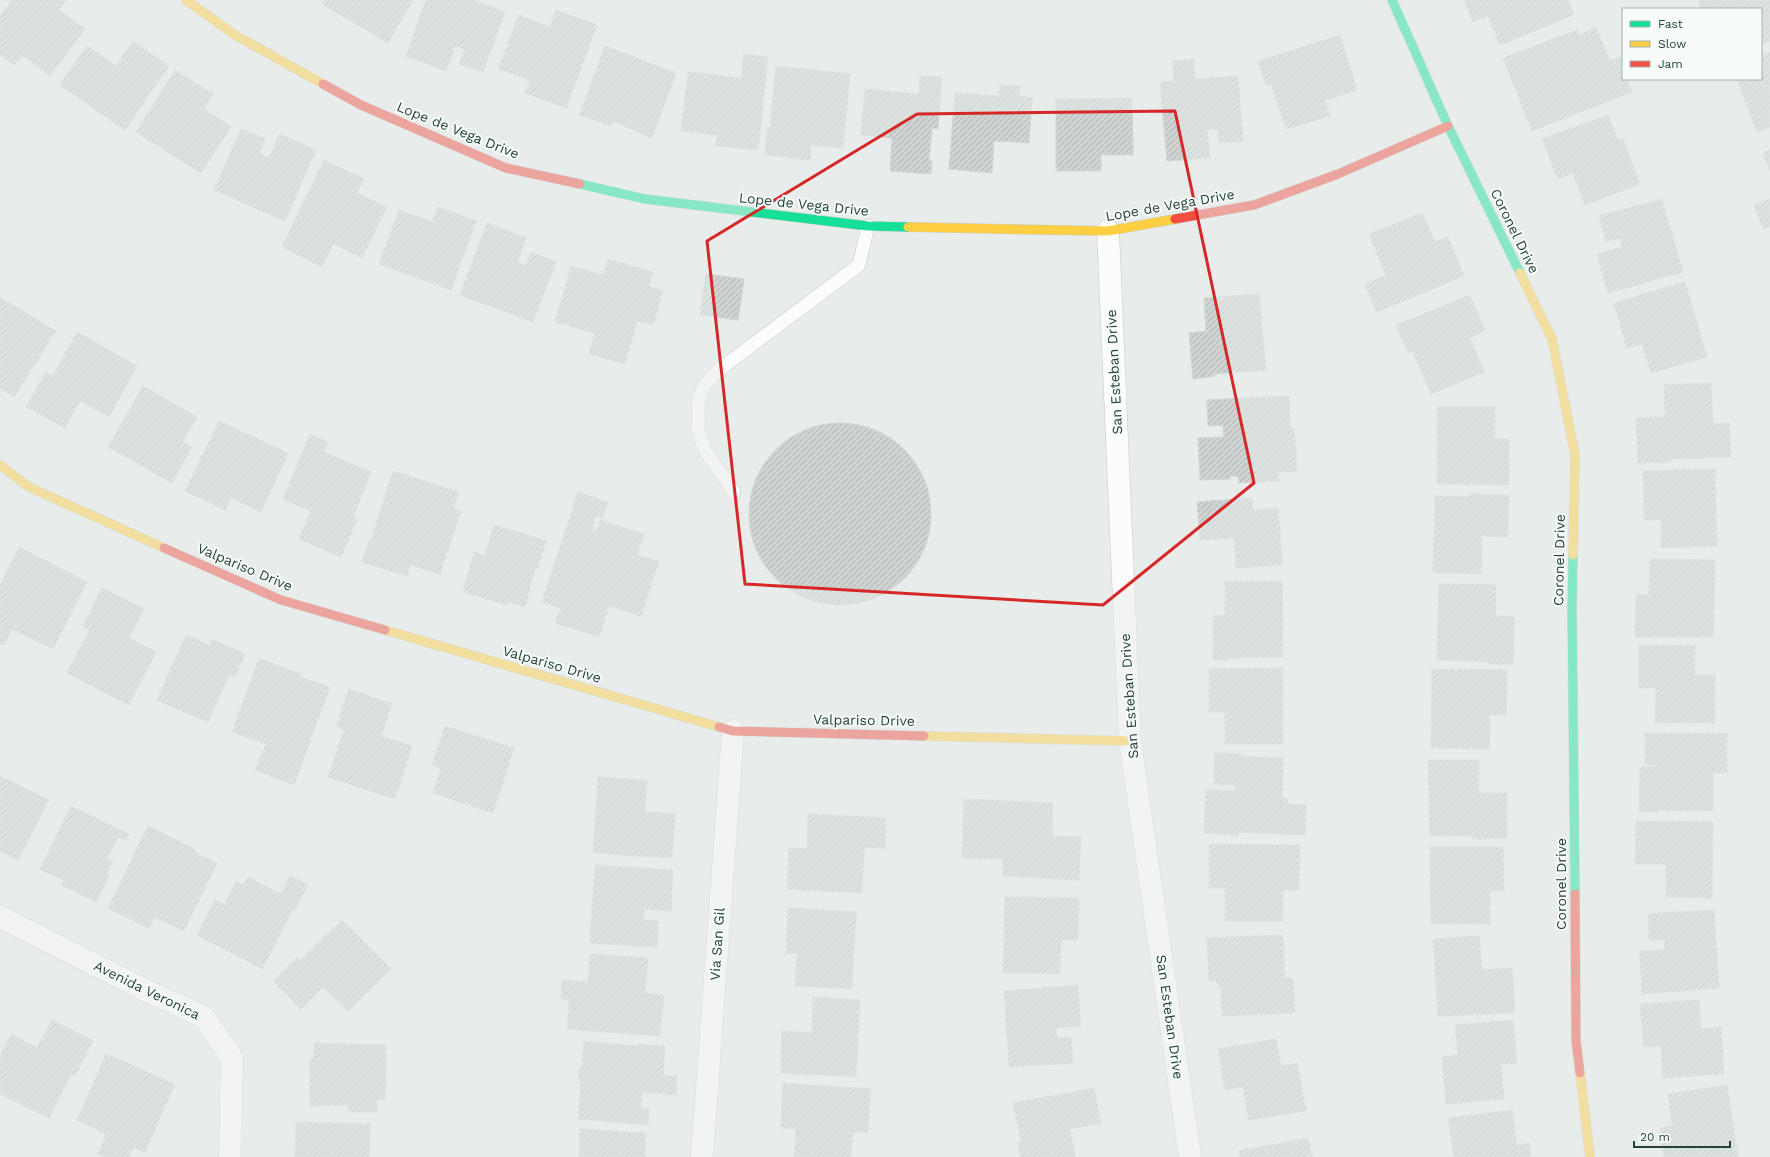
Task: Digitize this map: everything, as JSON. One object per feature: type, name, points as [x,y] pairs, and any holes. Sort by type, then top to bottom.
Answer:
[{"type":"street","name":"Lope de Vega Drive","points":[[186,0],[235,35],[360,104],[506,168],[645,199],[868,226],[1108,231],[1254,205],[1338,174],[1448,126]]},
{"type":"street","name":"Coronel Drive","points":[[1392,0],[1448,126],[1552,339],[1575,455],[1572,607],[1576,1041],[1590,1157]]},
{"type":"street","name":"San Esteban Drive","points":[[1108,231],[1130,741],[1190,1157]]},
{"type":"street","name":"Valpariso Drive","points":[[0,465],[29,487],[281,600],[733,731],[1130,741]]},
{"type":"street","name":"Via San Gil","points":[[702,1157],[733,731]]},
{"type":"street","name":"Avenida Veronica","points":[[0,917],[143,989],[204,1017],[232,1058],[230,1157]]},
{"type":"lane","points":[[734,492],[705,451],[698,429],[699,400],[705,384],[720,368],[859,265],[868,226]]},
{"type":"highlighted area","points":[[1175,111],[1254,483],[1103,605],[745,584],[707,241],[917,114]]},
{"type":"building","points":[[12,0],[66,0],[59,10],[85,29],[50,76],[22,55],[14,65],[0,54],[0,16]]},
{"type":"building","points":[[324,0],[413,0],[388,43],[322,4]]},
{"type":"building","points":[[426,0],[473,0],[505,12],[483,72],[459,64],[465,49],[455,46],[446,71],[406,56]]},
{"type":"building","points":[[1464,0],[1568,0],[1574,15],[1500,45],[1488,16],[1473,22]]},
{"type":"building","points":[[1698,0],[1770,0],[1770,41],[1762,44],[1762,8],[1701,8]]},
{"type":"building","points":[[556,10],[597,25],[566,108],[525,93],[530,80],[498,69],[519,15],[550,27]]},
{"type":"building","points":[[1596,28],[1610,61],[1622,56],[1622,80],[1627,80],[1632,92],[1532,131],[1503,58],[1577,30],[1579,35]]},
{"type":"building","points":[[1340,35],[1357,90],[1325,100],[1330,116],[1286,129],[1271,84],[1266,86],[1258,61]]},
{"type":"building","points":[[133,41],[169,66],[125,130],[60,85],[87,46],[116,66]]},
{"type":"building","points":[[605,46],[676,73],[652,138],[613,121],[611,126],[580,115]]},
{"type":"building","points":[[1770,52],[1770,127],[1757,132],[1737,80],[1762,80],[1762,55]]},
{"type":"building","points":[[744,54],[768,57],[758,150],[716,146],[717,135],[681,131],[688,72],[741,78]]},
{"type":"building","points":[[1193,59],[1195,79],[1238,76],[1243,141],[1219,143],[1218,129],[1207,130],[1210,158],[1167,161],[1160,82],[1174,81],[1173,61]]},
{"type":"building","points":[[776,66],[850,74],[843,148],[811,145],[810,160],[765,155],[768,127],[770,127]]},
{"type":"building","points":[[175,70],[213,94],[204,109],[231,127],[201,173],[136,132]]},
{"type":"building","points":[[920,76],[942,77],[938,129],[932,128],[929,161],[932,161],[931,174],[890,171],[892,138],[861,135],[865,89],[919,94]]},
{"type":"building","points":[[1000,85],[1020,86],[1019,96],[1032,98],[1029,143],[994,141],[992,173],[949,169],[955,93],[999,96]]},
{"type":"building","points":[[1132,98],[1133,155],[1101,155],[1101,171],[1056,171],[1056,99]]},
{"type":"building","points":[[1608,115],[1618,140],[1623,138],[1640,184],[1585,205],[1573,173],[1558,179],[1542,139]]},
{"type":"building","points":[[241,129],[266,139],[259,153],[269,158],[280,134],[316,150],[285,221],[214,190]]},
{"type":"building","points":[[1770,150],[1770,172],[1763,153]]},
{"type":"building","points":[[324,160],[364,179],[357,193],[387,207],[362,258],[333,244],[322,267],[282,247]]},
{"type":"building","points":[[1662,199],[1683,272],[1608,293],[1597,254],[1622,247],[1620,238],[1606,242],[1599,216]]},
{"type":"building","points":[[1770,199],[1770,227],[1763,229],[1754,205]]},
{"type":"building","points":[[438,207],[476,221],[451,290],[379,264],[399,210],[432,222]]},
{"type":"building","points":[[1422,213],[1435,242],[1448,237],[1464,276],[1376,312],[1365,284],[1386,276],[1369,234]]},
{"type":"building","points":[[487,223],[526,238],[517,262],[526,266],[531,252],[556,262],[533,322],[460,295]]},
{"type":"building","points":[[608,259],[653,272],[649,287],[663,291],[653,325],[637,321],[625,364],[589,354],[595,333],[555,322],[571,266],[604,275]]},
{"type":"building","points":[[706,274],[744,279],[738,320],[700,315]]},
{"type":"building","points":[[1685,282],[1707,357],[1651,373],[1642,344],[1627,348],[1614,303]]},
{"type":"building","points":[[1259,294],[1266,370],[1215,374],[1215,376],[1193,379],[1189,333],[1206,331],[1204,298]]},
{"type":"building","points":[[1470,295],[1485,331],[1470,338],[1484,372],[1431,394],[1413,351],[1408,353],[1396,325]]},
{"type":"building","points":[[0,297],[56,331],[14,397],[0,388]]},
{"type":"building","points":[[77,332],[137,366],[109,417],[80,401],[65,428],[26,407],[46,372],[53,376]]},
{"type":"building","points":[[1711,383],[1713,424],[1729,423],[1731,457],[1671,459],[1671,462],[1638,463],[1636,418],[1665,417],[1664,385]]},
{"type":"building","points":[[143,386],[197,417],[182,442],[192,447],[172,483],[108,447]]},
{"type":"building","points":[[1289,396],[1290,428],[1294,428],[1297,471],[1279,472],[1279,481],[1239,483],[1238,476],[1230,476],[1230,479],[1200,480],[1198,438],[1224,437],[1223,425],[1208,426],[1207,400]]},
{"type":"building","points":[[1437,407],[1495,407],[1495,439],[1509,439],[1509,485],[1437,484]]},
{"type":"building","points":[[219,421],[288,453],[261,512],[231,498],[225,510],[185,491]]},
{"type":"building","points":[[840,423],[858,425],[875,430],[883,434],[904,450],[920,471],[924,479],[929,496],[931,514],[929,532],[924,549],[920,557],[904,578],[883,594],[875,598],[858,603],[840,605],[822,603],[805,598],[797,594],[776,578],[760,557],[756,549],[751,532],[749,514],[751,496],[756,479],[760,471],[776,450],[797,434],[805,430],[822,425]]},
{"type":"building","points":[[310,434],[328,442],[324,452],[371,472],[353,517],[357,519],[341,557],[299,539],[311,511],[283,499]]},
{"type":"building","points":[[1715,469],[1717,546],[1661,548],[1661,520],[1644,520],[1643,471]]},
{"type":"building","points":[[393,471],[459,492],[453,509],[461,511],[440,574],[410,565],[407,576],[362,562],[369,540],[371,541]]},
{"type":"building","points":[[578,492],[608,502],[602,518],[596,516],[592,530],[596,531],[600,520],[644,534],[637,555],[659,561],[641,616],[609,606],[599,637],[555,623],[561,608],[542,602]]},
{"type":"building","points":[[1470,494],[1509,495],[1508,537],[1482,536],[1481,574],[1433,573],[1435,496],[1470,497]]},
{"type":"building","points":[[1252,498],[1253,510],[1278,508],[1282,565],[1236,568],[1234,538],[1200,540],[1197,502]]},
{"type":"building","points":[[494,525],[546,541],[538,568],[535,568],[525,607],[508,602],[507,605],[463,592],[474,552],[485,556]]},
{"type":"building","points":[[19,547],[87,582],[53,649],[12,629],[4,645],[0,643],[0,585]]},
{"type":"building","points":[[1650,559],[1715,560],[1713,637],[1635,637],[1636,594],[1649,595]]},
{"type":"building","points":[[1282,581],[1283,657],[1229,658],[1229,660],[1213,660],[1213,616],[1225,615],[1225,582]]},
{"type":"building","points":[[1439,584],[1496,585],[1496,616],[1514,617],[1513,664],[1490,664],[1490,662],[1437,660]]},
{"type":"building","points":[[102,588],[144,609],[129,638],[156,652],[129,705],[67,673],[90,630],[83,626]]},
{"type":"building","points":[[186,635],[210,645],[212,639],[245,654],[235,677],[229,674],[208,722],[157,700]]},
{"type":"building","points":[[1639,645],[1695,646],[1695,675],[1715,675],[1715,723],[1655,723],[1656,688],[1639,688]]},
{"type":"building","points":[[259,658],[301,674],[300,677],[330,687],[294,785],[255,770],[266,744],[232,732]]},
{"type":"building","points":[[1283,668],[1283,744],[1225,744],[1225,712],[1209,712],[1209,669]]},
{"type":"building","points":[[1432,669],[1507,670],[1506,715],[1490,715],[1489,749],[1431,748]]},
{"type":"building","points":[[349,689],[392,704],[381,736],[412,746],[395,799],[328,777],[344,730],[336,727]]},
{"type":"building","points":[[445,726],[514,748],[493,813],[433,793],[441,768],[432,765]]},
{"type":"building","points":[[1645,733],[1727,734],[1727,773],[1713,773],[1713,811],[1657,810],[1657,812],[1639,812],[1640,767],[1655,767],[1656,765],[1645,764]]},
{"type":"building","points":[[1215,753],[1283,758],[1282,798],[1288,798],[1287,804],[1306,805],[1305,835],[1237,832],[1238,835],[1204,833],[1206,790],[1235,791],[1235,785],[1214,784]]},
{"type":"building","points":[[1428,760],[1479,760],[1479,793],[1507,793],[1507,838],[1473,839],[1473,836],[1430,836]]},
{"type":"building","points":[[0,776],[49,800],[18,860],[0,851]]},
{"type":"building","points":[[598,777],[647,780],[645,812],[675,814],[672,858],[593,853]]},
{"type":"building","points":[[964,799],[1053,803],[1052,836],[1081,837],[1079,880],[1003,876],[1003,859],[962,858]]},
{"type":"building","points":[[71,806],[129,834],[126,840],[118,837],[107,859],[113,862],[106,875],[109,876],[96,902],[62,885],[64,880],[40,869]]},
{"type":"building","points":[[808,814],[886,818],[885,848],[864,847],[862,893],[787,889],[789,848],[807,849]]},
{"type":"building","points":[[1636,821],[1713,822],[1712,898],[1666,897],[1666,864],[1635,864]]},
{"type":"building","points":[[148,826],[195,849],[194,852],[217,863],[184,931],[154,917],[149,928],[108,908]]},
{"type":"building","points":[[1209,844],[1300,845],[1299,890],[1283,890],[1283,921],[1225,921],[1225,888],[1209,888]]},
{"type":"building","points":[[1430,847],[1503,847],[1504,891],[1490,891],[1490,924],[1431,924]]},
{"type":"building","points":[[595,865],[673,870],[671,911],[644,909],[644,920],[658,921],[657,947],[590,943]]},
{"type":"building","points":[[290,876],[308,885],[295,910],[293,909],[262,969],[197,935],[215,900],[225,905],[236,881],[243,885],[248,877],[281,894]]},
{"type":"building","points":[[1005,897],[1079,898],[1078,940],[1061,940],[1060,974],[1003,973]]},
{"type":"building","points":[[788,908],[856,912],[852,989],[795,986],[797,954],[786,953]]},
{"type":"building","points":[[1714,910],[1719,988],[1642,994],[1640,951],[1665,950],[1664,940],[1649,940],[1648,914]]},
{"type":"building","points":[[342,920],[391,969],[348,1011],[323,987],[301,1009],[273,981],[297,957],[300,960]]},
{"type":"building","points":[[1283,935],[1285,978],[1293,978],[1295,1013],[1222,1016],[1221,988],[1218,988],[1217,981],[1209,981],[1207,938]]},
{"type":"building","points":[[1479,936],[1482,970],[1512,968],[1515,1013],[1438,1016],[1433,939]]},
{"type":"building","points":[[590,954],[648,958],[645,993],[664,995],[660,1036],[567,1029],[569,999],[561,999],[562,980],[588,982]]},
{"type":"building","points":[[1078,985],[1081,1026],[1056,1028],[1057,1038],[1071,1037],[1073,1063],[1009,1067],[1004,991]]},
{"type":"building","points":[[813,997],[860,1000],[856,1077],[781,1073],[782,1031],[812,1033]]},
{"type":"building","points":[[1699,1000],[1701,1029],[1721,1027],[1724,1074],[1663,1078],[1661,1046],[1644,1047],[1640,1004]]},
{"type":"building","points":[[52,1020],[93,1041],[75,1076],[71,1074],[49,1118],[0,1094],[0,1056],[11,1034],[37,1048]]},
{"type":"building","points":[[1513,1020],[1517,1063],[1501,1064],[1504,1099],[1446,1104],[1442,1057],[1458,1055],[1455,1025]]},
{"type":"building","points":[[1276,1039],[1281,1066],[1297,1063],[1306,1111],[1249,1120],[1243,1087],[1225,1090],[1218,1049]]},
{"type":"building","points":[[584,1041],[638,1046],[637,1044],[665,1046],[663,1075],[677,1076],[676,1095],[642,1092],[641,1108],[649,1108],[648,1125],[578,1119],[581,1082],[578,1080],[579,1068],[582,1067]]},
{"type":"building","points":[[314,1043],[386,1045],[385,1099],[377,1099],[377,1112],[348,1112],[348,1105],[310,1106],[310,1059],[314,1059]]},
{"type":"building","points":[[106,1054],[175,1084],[145,1152],[133,1148],[129,1157],[104,1157],[98,1154],[106,1134],[77,1120]]},
{"type":"building","points":[[783,1083],[871,1089],[868,1132],[853,1132],[851,1157],[794,1157],[796,1129],[781,1128]]},
{"type":"building","points":[[1727,1085],[1738,1157],[1664,1157],[1660,1128],[1672,1126],[1668,1094]]},
{"type":"building","points":[[1094,1088],[1101,1123],[1070,1129],[1075,1157],[1020,1157],[1017,1142],[1021,1141],[1013,1103]]},
{"type":"building","points":[[1512,1110],[1517,1145],[1529,1143],[1531,1157],[1454,1157],[1448,1118]]},
{"type":"building","points":[[296,1122],[370,1124],[369,1157],[295,1157]]},
{"type":"building","points":[[580,1129],[646,1133],[645,1157],[579,1157]]},
{"type":"building","points":[[1308,1138],[1312,1157],[1240,1157],[1239,1151]]},
{"type":"traffic: fast","points":[[1392,0],[1448,126],[1520,273]]},
{"type":"traffic: fast","points":[[580,184],[645,199],[868,226],[908,227]]},
{"type":"traffic: fast","points":[[1573,555],[1572,607],[1575,894]]},
{"type":"traffic: slow","points":[[186,0],[235,35],[323,84]]},
{"type":"traffic: slow","points":[[908,227],[1108,231],[1175,219]]},
{"type":"traffic: slow","points":[[1520,273],[1552,339],[1575,455],[1573,555]]},
{"type":"traffic: slow","points":[[0,465],[29,487],[164,548]]},
{"type":"traffic: slow","points":[[385,630],[719,727]]},
{"type":"traffic: slow","points":[[924,736],[1130,741]]},
{"type":"traffic: slow","points":[[1580,1073],[1590,1157]]},
{"type":"traffic: jam","points":[[323,84],[361,105],[506,168],[580,184]]},
{"type":"traffic: jam","points":[[1175,219],[1254,205],[1338,174],[1448,126]]},
{"type":"traffic: jam","points":[[164,548],[281,600],[385,630]]},
{"type":"traffic: jam","points":[[719,727],[733,731],[924,736]]},
{"type":"traffic: jam","points":[[1575,894],[1576,1041],[1580,1073]]}]
